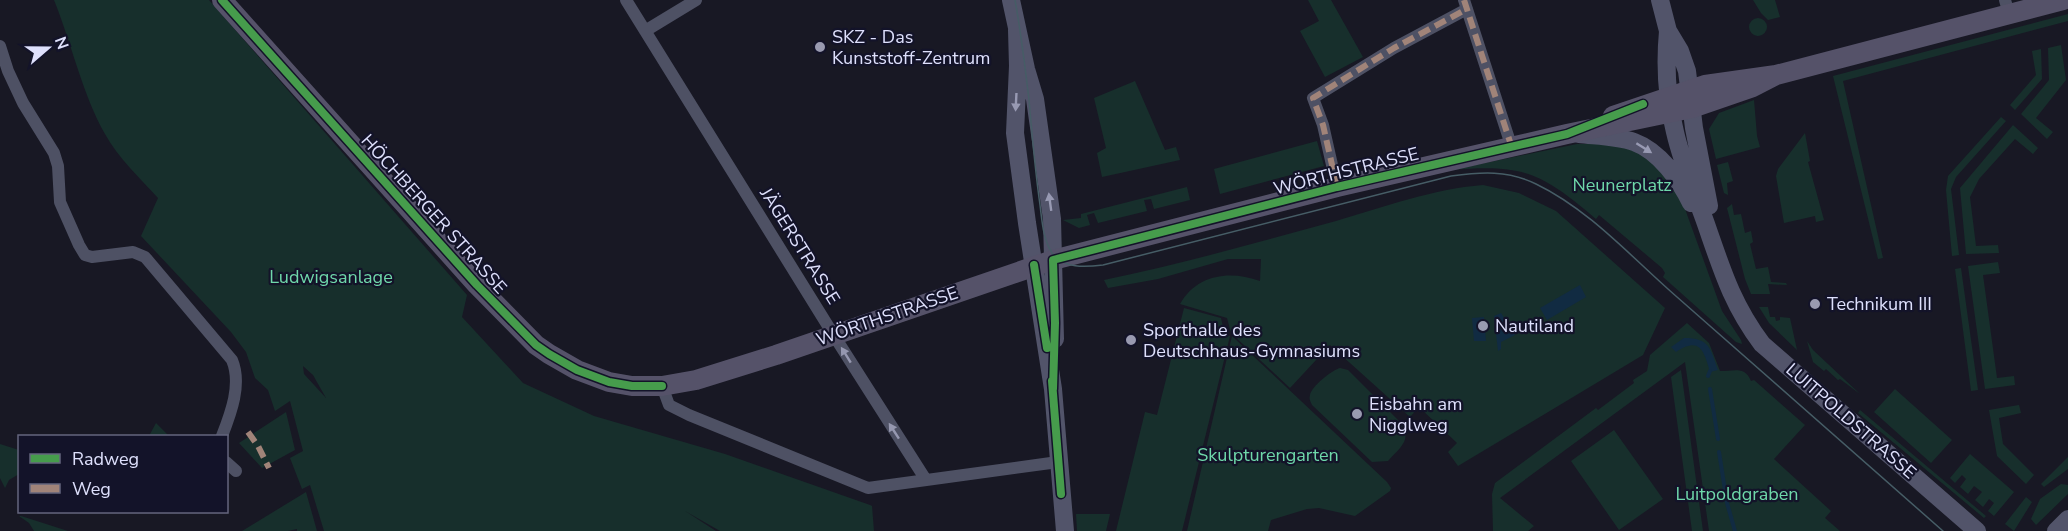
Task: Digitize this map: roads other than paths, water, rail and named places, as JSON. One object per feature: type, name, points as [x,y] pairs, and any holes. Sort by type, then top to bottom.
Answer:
[{"type":"main road","name":"HÖCHBERGER STRASSE","points":[[222,0],[477,285],[536,345],[577,370],[609,382],[632,386],[662,386]]},
{"type":"main road","name":"WÖRTHSTRASSE","points":[[662,386],[696,380],[776,356],[833,334],[1044,263],[1337,188],[1512,148],[1690,99],[1753,87],[1776,75],[2007,7],[2062,0]]},
{"type":"street","name":"JÄGERSTRASSE","points":[[626,0],[926,480]]},
{"type":"street","points":[[645,30],[696,0]]},
{"type":"street","points":[[1011,0],[1035,99],[1052,219],[1044,263]]},
{"type":"street","points":[[1660,0],[1668,31],[1685,65],[1720,264]]},
{"type":"street","points":[[1337,188],[1323,125],[1313,98],[1466,4],[1512,148]]},
{"type":"street","points":[[1017,30],[1015,133],[1044,263],[1065,531]]},
{"type":"street","points":[[1668,31],[1666,50],[1670,105],[1678,145],[1720,264]]},
{"type":"street","points":[[0,46],[8,71],[23,102],[54,153],[58,166],[60,202],[78,245],[86,255],[92,257],[133,252],[145,257],[232,360],[237,375],[236,384],[222,435]]},
{"type":"street","points":[[1567,134],[1622,139],[1635,142],[1652,153],[1670,171],[1688,198],[1720,264]]},
{"type":"street","name":"LUITPOLDSTRASSE","points":[[1720,264],[1735,303],[1746,323],[1762,344],[1977,531]]},
{"type":"street","points":[[662,386],[669,405],[689,415],[868,488],[1059,462]]},
{"type":"street","points":[[2056,531],[2068,519]]},
{"type":"water","points":[[1580,285],[1586,297],[1547,320],[1540,308]]},
{"type":"water","points":[[1501,313],[1515,335],[1501,342],[1501,349],[1498,351],[1494,316]]},
{"type":"water","points":[[1484,317],[1486,341],[1474,341],[1472,318]]},
{"type":"water","points":[[1684,338],[1704,342],[1718,370],[1710,372],[1703,352],[1696,346],[1684,347],[1676,352],[1671,347]]},
{"type":"waterway","points":[[1708,376],[1710,371]]},
{"type":"waterway","points":[[1710,389],[1718,439]]},
{"type":"waterway","points":[[1719,452],[1727,503],[1735,531]]},
{"type":"tram line","points":[[1015,0],[1026,75],[1043,230],[1052,253],[1062,262],[1082,266],[1103,265],[1451,176],[1484,173],[1505,174],[1526,179],[1574,207],[1610,236],[1943,531]]},
{"type":"place","name":"SKZ - Das Kunststoff-Zentrum","points":[[820,47]]},
{"type":"place","name":"Technikum III","points":[[1815,304]]},
{"type":"place","name":"Nautiland","points":[[1483,326]]},
{"type":"place","name":"Sporthalle des Deutschhaus-Gymnasiums","points":[[1131,340]]},
{"type":"place","name":"Eisbahn am Nigglweg","points":[[1357,414]]},
{"type":"park label","name":"Neunerplatz","points":[[1622,185]]},
{"type":"park label","name":"Ludwigsanlage","points":[[331,277]]},
{"type":"park label","name":"Skulpturengarten","points":[[1268,455]]},
{"type":"park label","name":"Luitpoldgraben","points":[[1737,494]]}]
